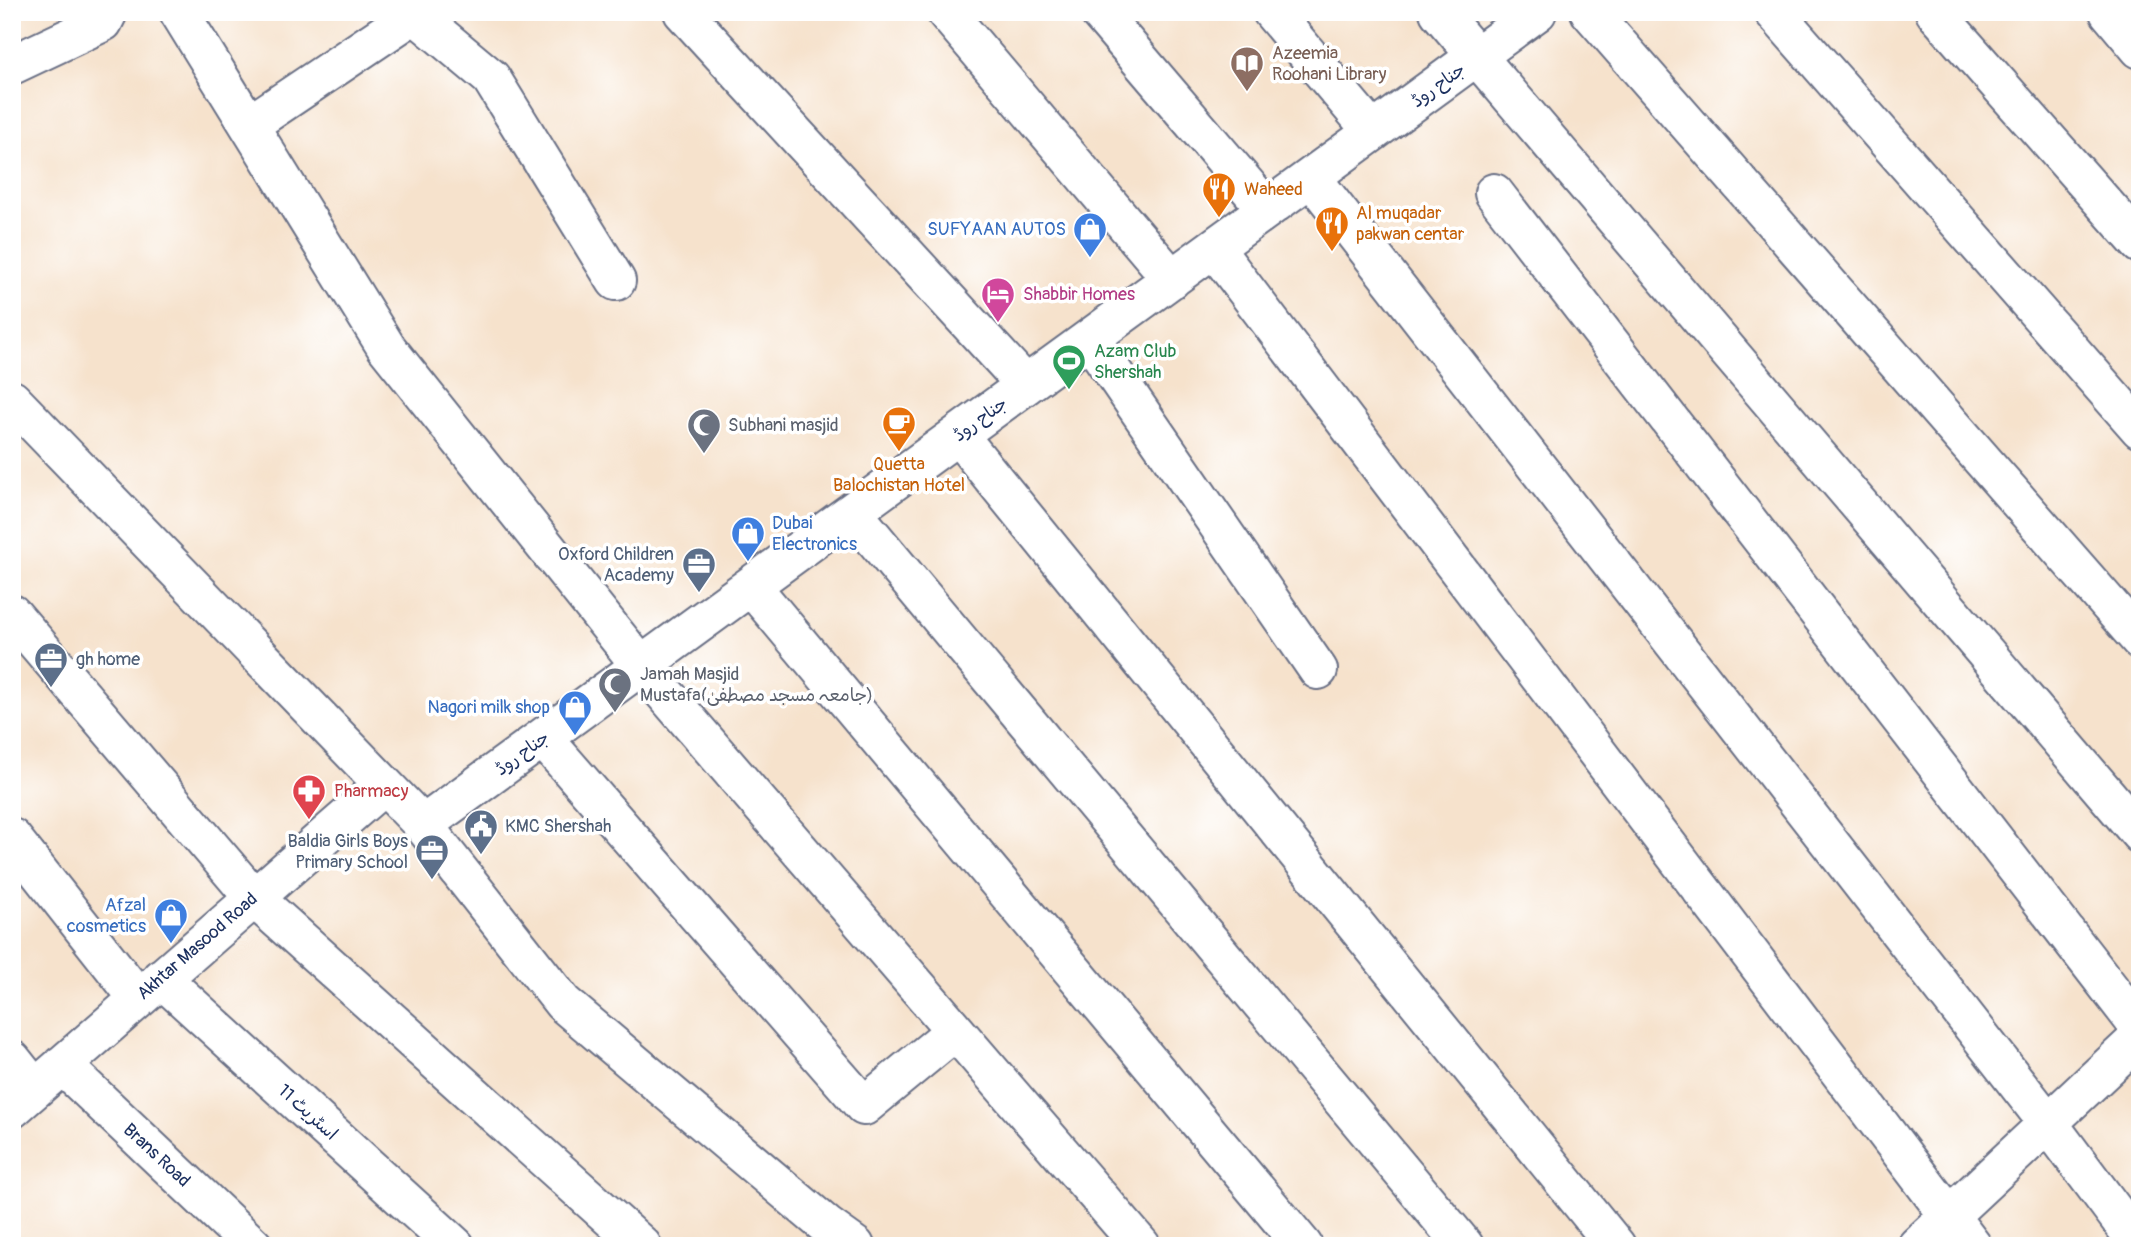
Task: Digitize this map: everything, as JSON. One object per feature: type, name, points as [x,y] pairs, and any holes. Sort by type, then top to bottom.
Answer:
[{"type":"street","points":[[12,65],[103,22],[108,12]]},
{"type":"street","points":[[178,12],[386,347],[641,666],[1141,1246]]},
{"type":"street","points":[[683,12],[1026,386]]},
{"type":"street","points":[[946,12],[1172,279]]},
{"type":"street","points":[[1099,12],[1267,209]]},
{"type":"street","points":[[1272,12],[1373,132]]},
{"type":"street","points":[[1439,12],[2140,834]]},
{"type":"street","name":"جناح روڈ","points":[[423,825],[1537,12]]},
{"type":"street","points":[[1590,12],[2140,640]]},
{"type":"street","points":[[1774,12],[2140,429]]},
{"type":"street","points":[[1935,12],[2140,244]]},
{"type":"street","points":[[2109,12],[2140,49]]},
{"type":"street","points":[[249,125],[413,13],[491,78],[616,281]]},
{"type":"street","points":[[1311,177],[2048,1123],[2140,1246]]},
{"type":"street","points":[[1494,193],[2140,1028]]},
{"type":"street","points":[[1214,248],[1972,1246]]},
{"type":"street","points":[[1090,339],[1318,670]]},
{"type":"street","points":[[12,400],[423,825],[563,1003],[827,1226],[855,1246]]},
{"type":"street","points":[[958,435],[1616,1246]]},
{"type":"street","points":[[852,512],[1464,1246]]},
{"type":"street","points":[[751,586],[1303,1246]]},
{"type":"street","points":[[12,614],[253,897],[642,1246]]},
{"type":"street","points":[[543,738],[864,1106],[955,1031]]},
{"type":"street","name":"Akhtar Masood Road","points":[[30,1081],[150,988],[384,785]]},
{"type":"street","name":"اسٹریٹ 11","points":[[12,838],[150,988],[455,1246]]},
{"type":"street","points":[[1917,1246],[2140,1037]]},
{"type":"street","name":"Brans Road","points":[[30,1081],[253,1246]]},
{"type":"place","name":"Azeemia Roohani Library","points":[[1247,93]]},
{"type":"place","name":"Waheed","points":[[1219,219]]},
{"type":"place","name":"Al muqadar pakwan centar","points":[[1332,253]]},
{"type":"place","name":"SUFYAAN AUTOS","points":[[1090,259]]},
{"type":"place","name":"Shabbir Homes","points":[[998,324]]},
{"type":"place","name":"Azam Club Shershah","points":[[1069,391]]},
{"type":"place","name":"Quetta Balochistan Hotel","points":[[899,453]]},
{"type":"place","name":"Subhani masjid","points":[[704,455]]},
{"type":"place","name":"Dubai Electronics","points":[[748,563]]},
{"type":"place","name":"Oxford Children Academy","points":[[699,594]]},
{"type":"place","name":"gh home","points":[[51,689]]},
{"type":"place","name":"Jamah Masjid Mustafa(جامعہ مسجد مصطفیٰ)","points":[[615,714]]},
{"type":"place","name":"Nagori milk shop","points":[[575,737]]},
{"type":"place","name":"Pharmacy","points":[[309,821]]},
{"type":"place","name":"KMC Shershah","points":[[481,856]]},
{"type":"place","name":"Baldia Girls Boys Primary School","points":[[432,881]]},
{"type":"place","name":"Afzal cosmetics","points":[[171,945]]}]
